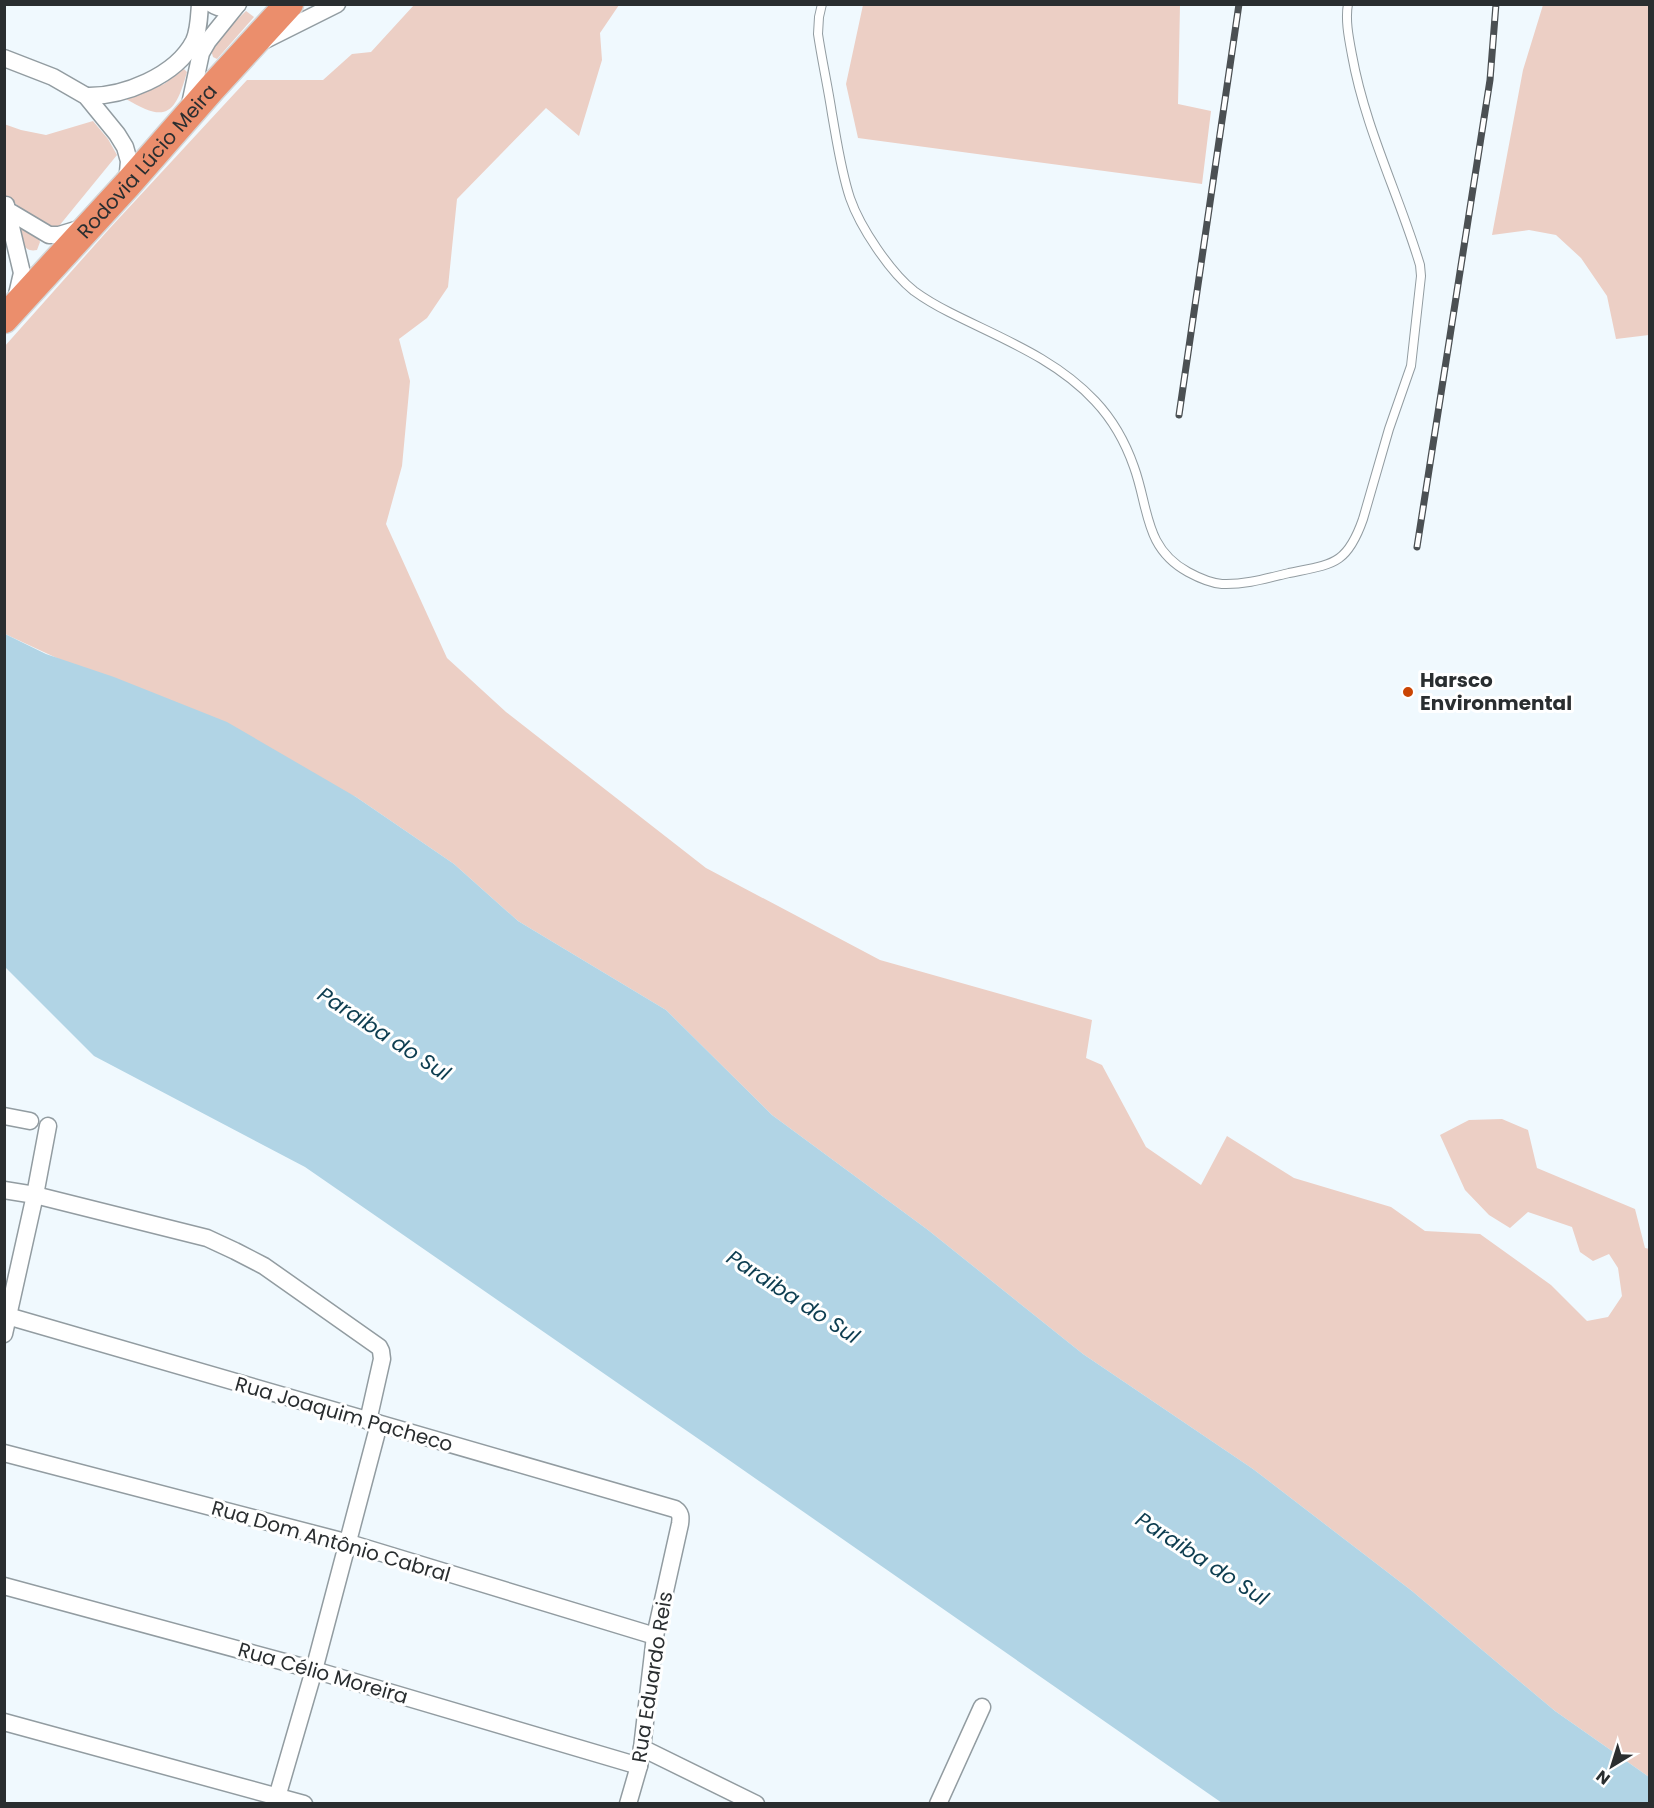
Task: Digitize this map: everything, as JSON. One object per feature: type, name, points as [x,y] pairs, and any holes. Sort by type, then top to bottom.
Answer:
[{"type":"highway","name":"Rodovia Lúcio Meira","points":[[9,314],[289,4]]},
{"type":"street","points":[[86,96],[105,96],[133,88],[158,76],[179,61],[197,33],[200,4]]},
{"type":"street","points":[[212,4],[222,8],[238,5]]},
{"type":"street","points":[[249,48],[338,4]]},
{"type":"street","points":[[188,116],[201,53],[238,5]]},
{"type":"street","points":[[4,58],[53,76],[86,96],[125,147],[129,160],[127,185]]},
{"type":"street","points":[[6,205],[49,235],[59,235],[88,226]]},
{"type":"street","points":[[6,205],[22,273],[9,314]]},
{"type":"street","points":[[4,1116],[30,1121]]},
{"type":"street","points":[[4,1334],[48,1126]]},
{"type":"street","points":[[4,1190],[35,1195],[207,1238],[264,1266],[379,1347],[381,1351],[374,1422],[348,1543],[276,1799]]},
{"type":"street","name":"Rua Joaquim Pacheco","points":[[6,1316],[675,1509],[681,1515]]},
{"type":"street","name":"Rua Dom Antônio Cabral","points":[[4,1454],[348,1543],[655,1636]]},
{"type":"street","name":"Rua Eduardo Reis","points":[[628,1803],[639,1766],[655,1636],[681,1515]]},
{"type":"street","name":"Rua Célio Moreira","points":[[4,1586],[314,1670],[639,1766]]},
{"type":"street","points":[[938,1803],[982,1707]]},
{"type":"street","points":[[4,1722],[276,1799],[304,1803]]},
{"type":"street","points":[[642,1748],[756,1803]]},
{"type":"lane","points":[[822,4],[818,34],[841,163],[856,214],[871,239],[896,273],[929,301],[1039,357],[1074,380],[1101,407],[1125,446],[1134,467],[1150,528],[1162,550],[1178,566],[1196,577],[1214,583],[1234,584],[1317,567],[1336,561],[1345,555],[1364,519],[1389,429],[1412,366],[1421,276],[1420,265],[1379,155],[1356,77],[1349,34],[1348,4]]},
{"type":"shaded area","points":[[414,5],[619,5],[600,33],[602,60],[579,136],[546,108],[457,199],[448,287],[427,318],[399,339],[410,381],[402,466],[386,524],[447,658],[506,712],[706,868],[880,960],[1092,1020],[1086,1058],[1102,1065],[1146,1147],[1201,1185],[1227,1136],[1294,1178],[1391,1207],[1425,1231],[1480,1234],[1551,1285],[1587,1321],[1608,1317],[1622,1296],[1618,1268],[1609,1254],[1593,1261],[1580,1252],[1572,1227],[1528,1212],[1510,1228],[1489,1215],[1465,1190],[1440,1135],[1469,1120],[1502,1119],[1528,1130],[1537,1168],[1635,1209],[1645,1248],[1650,1249],[1649,1777],[1555,1711],[1412,1591],[1253,1469],[1083,1354],[928,1230],[772,1115],[666,1010],[518,921],[454,864],[356,797],[5,634],[4,347],[247,80],[323,80],[352,54],[371,52]]},
{"type":"shaded area","points":[[863,5],[1180,5],[1178,104],[1211,111],[1202,184],[858,138],[846,84]]},
{"type":"shaded area","points":[[1543,5],[1649,5],[1649,335],[1616,339],[1607,296],[1581,258],[1556,235],[1529,230],[1492,235],[1523,70]]},
{"type":"shaded area","points":[[246,11],[254,17],[217,59],[213,57],[211,50],[221,35]]},
{"type":"shaded area","points":[[184,69],[187,72],[183,86],[173,106],[167,111],[151,111],[126,99],[164,84]]},
{"type":"shaded area","points":[[93,121],[108,139],[117,155],[59,226],[41,224],[16,204],[5,205],[4,124],[46,135]]},
{"type":"shaded area","points":[[19,228],[39,239],[37,250],[26,248],[17,231]]},
{"type":"water","name":"Paraiba do Sul","points":[[5,634],[46,654],[114,677],[227,722],[356,797],[454,864],[518,921],[666,1010],[772,1115],[928,1230],[1083,1354],[1253,1469],[1412,1591],[1555,1711],[1649,1777],[1649,1803],[1222,1803],[305,1167],[94,1056],[5,967]]},
{"type":"railway","points":[[1179,415],[1239,4]]},
{"type":"railway","points":[[1417,547],[1490,80],[1496,4]]},
{"type":"place","name":"Harsco Environmental","points":[[1408,692]]}]
